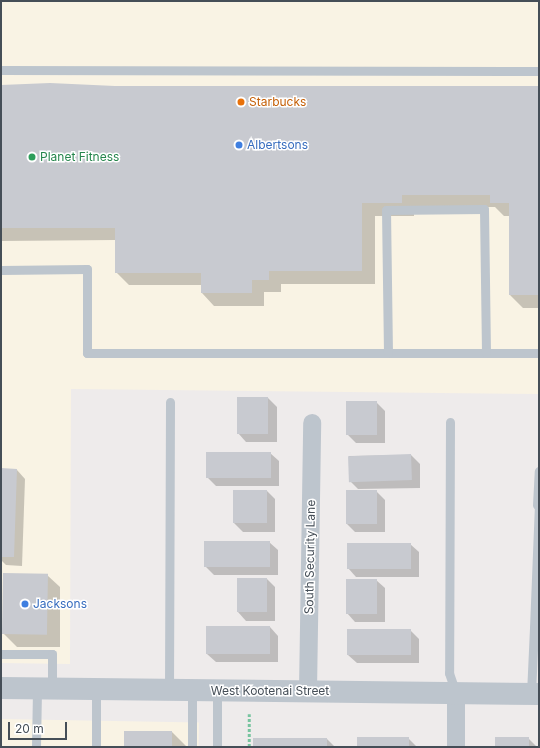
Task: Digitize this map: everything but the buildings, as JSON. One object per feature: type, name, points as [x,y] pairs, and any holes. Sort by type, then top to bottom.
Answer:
[{"type":"street","name":"South Security Lane","points":[[308,691],[312,422]]},
{"type":"street","name":"West Kootenai Street","points":[[1,688],[96,691],[308,691],[535,694]]},
{"type":"street","points":[[456,693],[456,747]]},
{"type":"lane","points":[[1,70],[539,71]]},
{"type":"lane","points":[[388,353],[386,210],[484,209],[486,353]]},
{"type":"lane","points":[[1,270],[87,269],[87,353],[539,353]]},
{"type":"lane","points":[[169,691],[170,402]]},
{"type":"lane","points":[[450,422],[449,673],[456,693]]},
{"type":"lane","points":[[535,694],[539,471]]},
{"type":"lane","points":[[1,654],[52,654],[44,689],[36,747]]},
{"type":"lane","points":[[96,691],[96,747]]},
{"type":"lane","points":[[192,691],[192,747]]},
{"type":"lane","points":[[217,691],[217,747]]},
{"type":"path","points":[[249,714],[249,747]]},
{"type":"shaded area","points":[[1,1],[539,1],[539,394],[71,389],[70,664],[1,663]]},
{"type":"shaded area","points":[[1,719],[199,722],[199,747],[1,747]]},
{"type":"place","name":"Starbucks","points":[[241,102]]},
{"type":"place","name":"Albertsons","points":[[239,145]]},
{"type":"place","name":"Planet Fitness","points":[[32,157]]},
{"type":"place","name":"Jacksons","points":[[25,604]]}]
